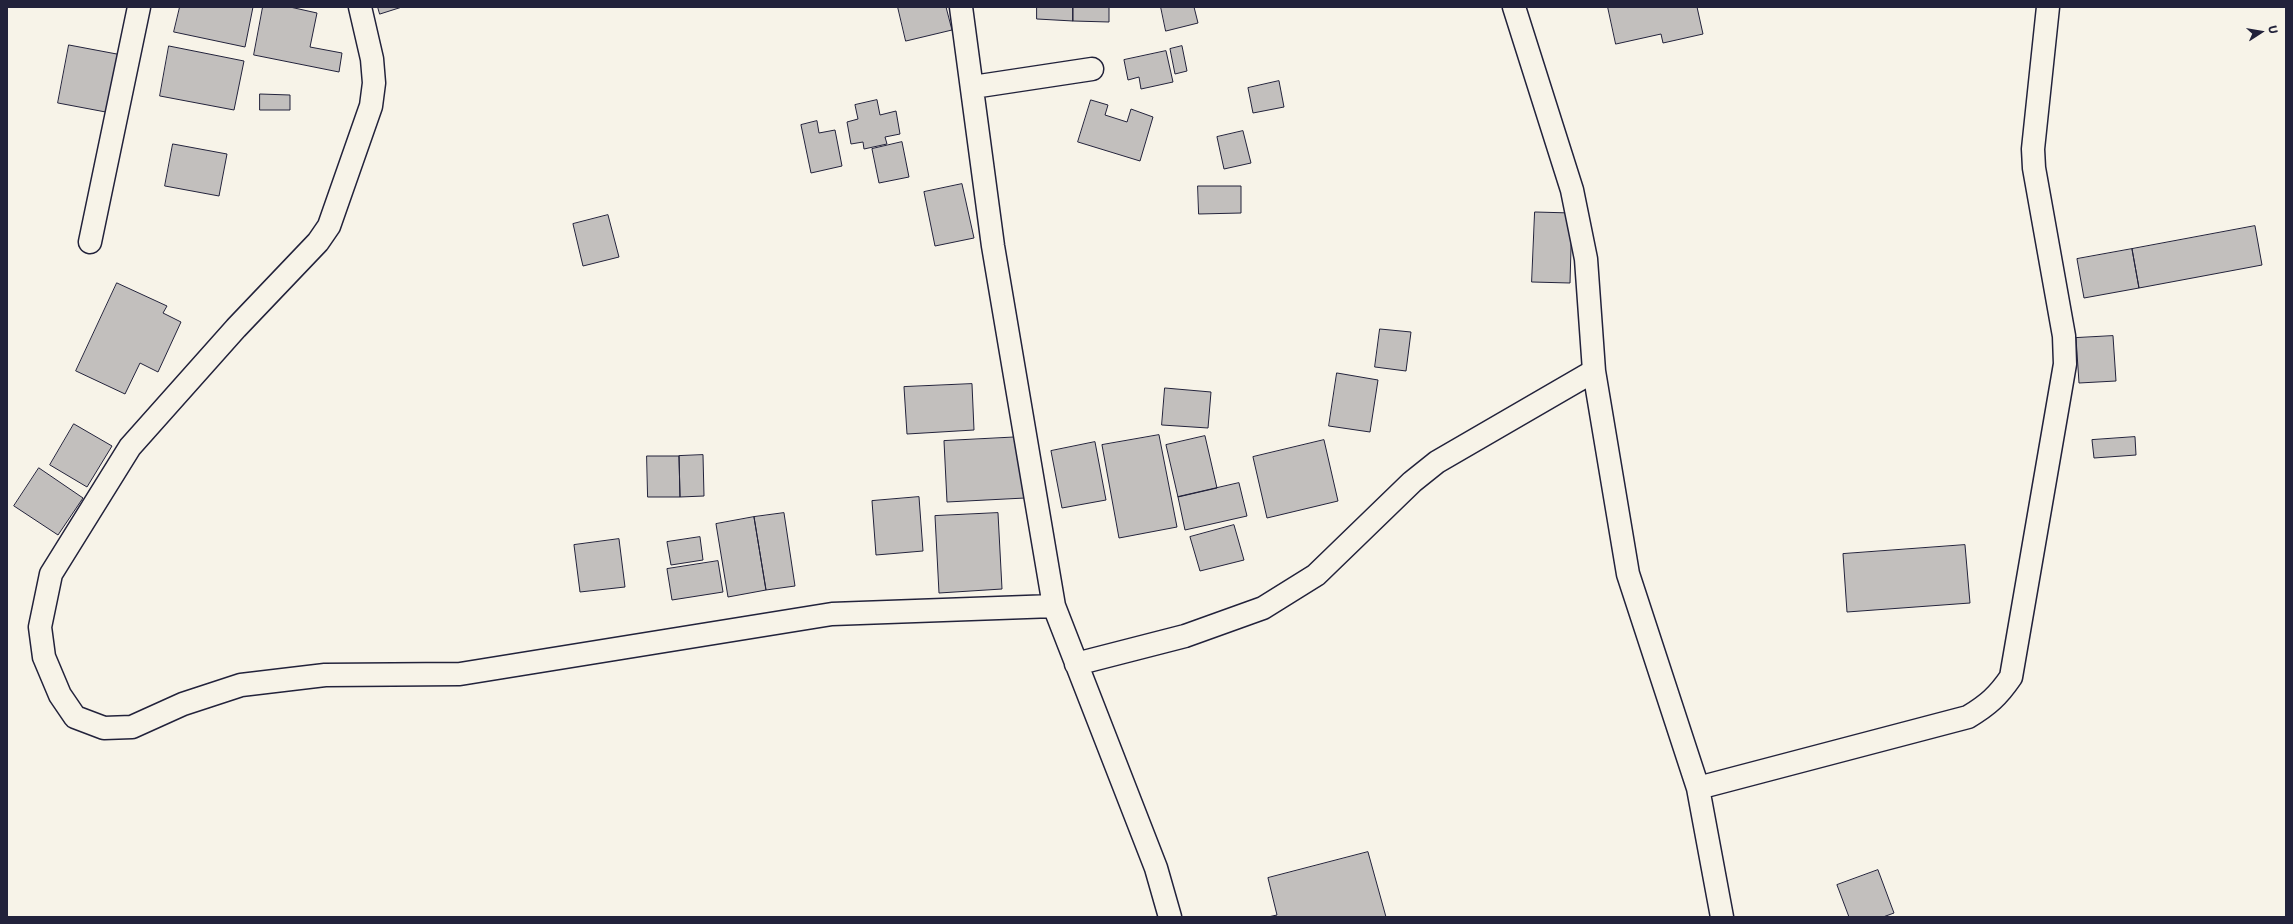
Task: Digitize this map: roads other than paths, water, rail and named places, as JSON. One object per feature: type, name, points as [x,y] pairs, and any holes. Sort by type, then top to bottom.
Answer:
[{"type":"street","points":[[90,242],[139,7]]},
{"type":"street","points":[[360,7],[372,59],[374,83],[372,106],[329,226],[318,242],[236,328],[130,447],[51,574],[40,627],[44,657],[60,695],[75,717],[104,728],[132,727],[183,704],[241,686],[325,675],[460,674],[832,614],[1054,606]]},
{"type":"street","points":[[961,7],[973,87],[993,246],[1054,606],[1156,868],[1170,917]]},
{"type":"street","points":[[1514,7],[1572,190],[1586,259],[1594,370],[1628,574],[1698,788],[1722,917]]},
{"type":"street","points":[[1698,788],[1968,717],[1988,705],[2001,692],[2011,677],[2065,364],[2064,336],[2034,168],[2034,148],[2048,7]]},
{"type":"street","points":[[973,87],[1092,69]]},
{"type":"street","points":[[1076,664],[1185,636],[1264,608],[1316,575],[1412,482],[1437,462],[1594,370]]}]
